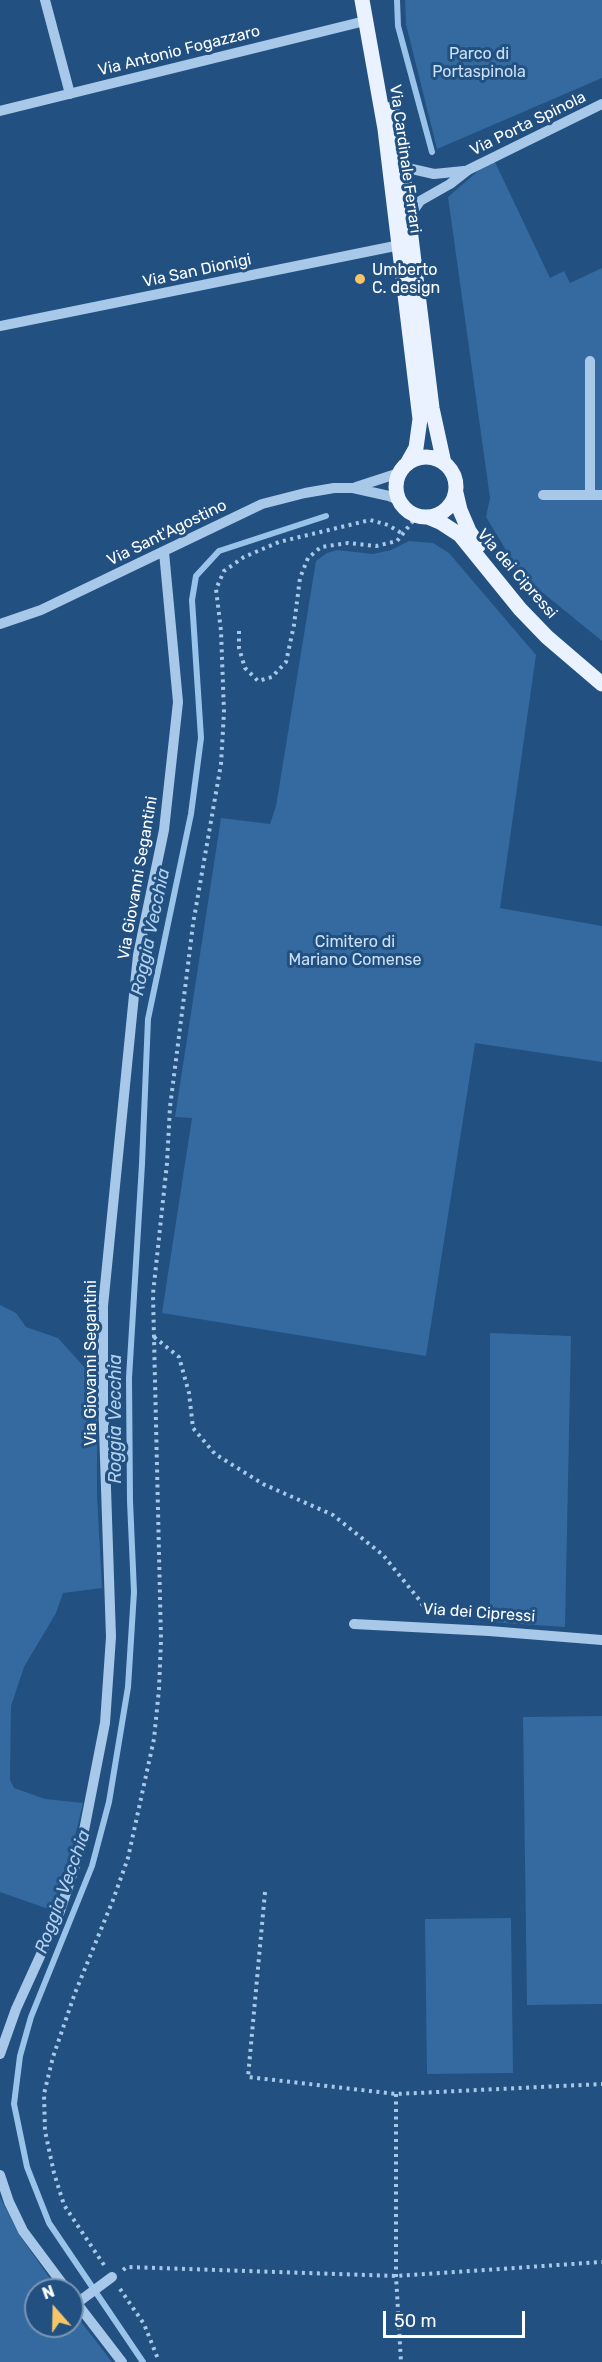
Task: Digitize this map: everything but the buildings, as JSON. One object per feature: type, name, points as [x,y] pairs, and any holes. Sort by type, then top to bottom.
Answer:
[{"type":"main road","name":"Via Cardinale Ferrari","points":[[362,0],[385,129],[420,419],[419,438],[403,469]]},
{"type":"main road","name":"Via Cardinale Ferrari","points":[[372,0],[402,164],[432,408],[444,463]]},
{"type":"main road","points":[[425,458],[444,463],[455,479],[456,493],[449,507],[436,516],[423,517],[410,513],[399,500],[396,482],[403,469],[425,458]]},
{"type":"main road","name":"Via dei Cipressi","points":[[456,493],[469,531],[507,582],[541,619],[602,671]]},
{"type":"main road","name":"Via dei Cipressi","points":[[423,517],[440,522],[460,535],[520,609],[547,637],[602,684]]},
{"type":"street","points":[[45,0],[70,94]]},
{"type":"street","name":"Via Antonio Fogazzaro","points":[[0,111],[365,21]]},
{"type":"street","name":"Via Porta Spinola","points":[[407,218],[420,201],[450,184],[468,170],[602,104]]},
{"type":"street","name":"Via Porta Spinola","points":[[402,164],[434,174],[450,174],[468,170]]},
{"type":"street","name":"Via San Dionigi","points":[[0,326],[400,244]]},
{"type":"street","points":[[590,361],[590,495]]},
{"type":"street","points":[[353,488],[403,469]]},
{"type":"street","points":[[353,488],[399,500]]},
{"type":"street","name":"Via Sant'Agostino","points":[[0,624],[41,610],[262,504],[305,493],[353,488]]},
{"type":"street","points":[[543,495],[602,495]]},
{"type":"street","name":"Via Giovanni Segantini","points":[[0,2054],[12,2018],[58,1917],[80,1851],[105,1723],[111,1638],[103,1399],[103,1306],[138,955],[164,830],[178,702],[164,552]]},
{"type":"street","name":"Via dei Cipressi","points":[[354,1624],[602,1640]]},
{"type":"street","points":[[0,2175],[9,2202],[23,2231],[58,2278]]},
{"type":"street","points":[[84,2294],[112,2277]]},
{"type":"street","points":[[84,2313],[122,2362]]},
{"type":"path","points":[[238,631],[239,648],[245,668],[258,681],[272,677],[286,662],[294,625],[300,578],[308,558],[321,547],[348,543],[376,546],[397,541],[423,517]]},
{"type":"path","points":[[158,2359],[144,2324],[64,2205],[45,2131],[44,2094],[53,2057],[75,1993],[128,1858],[154,1739],[161,1640],[153,1294],[167,1164],[170,1107],[193,924],[221,764],[225,712],[221,631],[216,589],[225,571],[244,557],[279,542],[370,520],[388,525],[403,534]]},
{"type":"path","points":[[154,1337],[179,1357],[189,1393],[193,1428],[215,1454],[263,1484],[333,1515],[383,1555],[421,1602],[435,1628]]},
{"type":"path","points":[[265,1892],[248,2078],[396,2094],[602,2084]]},
{"type":"path","points":[[396,2094],[396,2276],[401,2362]]},
{"type":"path","points":[[112,2277],[127,2267],[396,2276],[602,2262]]},
{"type":"green space","name":"Parco di Portaspinola","points":[[405,0],[602,0],[602,78],[437,149],[406,24]]},
{"type":"green space","points":[[493,158],[550,278],[564,271],[570,283],[602,268],[602,641],[521,575],[486,517],[490,498],[448,197]]},
{"type":"green space","name":"Cimitero di Mariano Comense","points":[[409,541],[433,543],[449,553],[536,655],[500,908],[602,926],[602,1062],[475,1043],[426,1356],[162,1313],[192,1118],[175,1117],[221,818],[270,824],[276,806],[316,561],[327,553],[337,550],[373,554],[391,550]]},
{"type":"green space","points":[[0,1305],[16,1313],[26,1327],[58,1338],[86,1369],[97,1404],[97,1495],[102,1588],[63,1593],[56,1613],[24,1667],[11,1706],[10,1780],[14,1788],[45,1799],[83,1803],[71,1853],[51,1910],[0,1892]]},
{"type":"green space","points":[[490,1333],[571,1336],[565,1627],[490,1622]]},
{"type":"green space","points":[[602,1716],[602,2004],[527,2005],[523,1717]]},
{"type":"green space","points":[[511,1918],[513,2073],[427,2074],[425,1919]]},
{"type":"green space","points":[[0,2197],[18,2233],[50,2278],[24,2278],[24,2338],[84,2338],[84,2326],[112,2362],[0,2362]]},
{"type":"waterway","name":"Roggia Vecchia","points":[[397,0],[398,26],[432,152]]},
{"type":"waterway","name":"Roggia Vecchia","points":[[143,2362],[49,2223],[27,2167],[14,2104],[20,2056],[31,2017],[92,1866],[109,1802],[128,1687],[134,1592],[130,1501],[129,1378],[148,1019],[191,814],[201,738],[192,600],[196,576],[219,551],[326,516]]},
{"type":"place","name":"Umberto C. design","points":[[360,279]]}]
